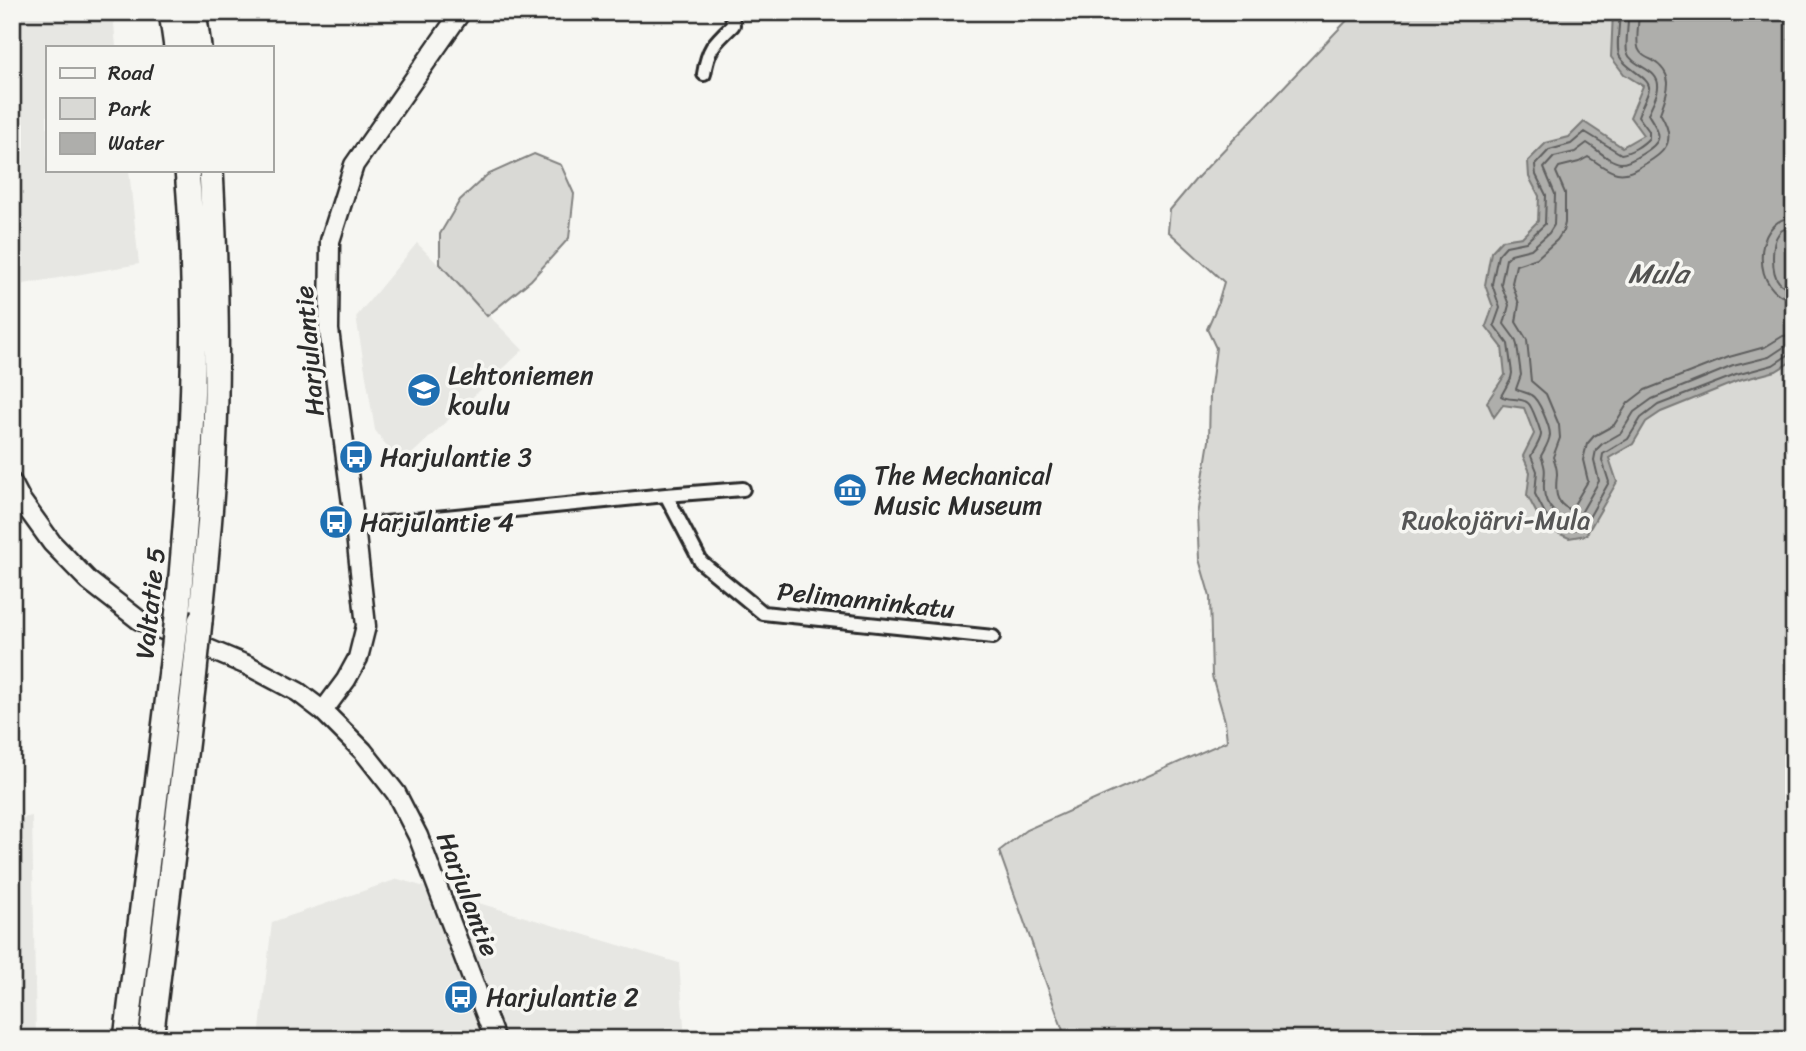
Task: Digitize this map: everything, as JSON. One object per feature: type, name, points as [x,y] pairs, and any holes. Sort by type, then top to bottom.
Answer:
[{"type":"highway","points":[[171,12],[176,46]]},
{"type":"highway","points":[[194,12],[199,46]]},
{"type":"highway","name":"Valtatie 5","points":[[126,1039],[171,671],[191,449],[191,212],[187,172]]},
{"type":"highway","name":"Valtatie 5","points":[[151,1039],[210,526],[216,376],[211,172]]},
{"type":"highway","points":[[111,1039],[140,927]]},
{"type":"street","name":"Harjulantie","points":[[323,711],[346,680],[358,658],[366,626],[329,330],[330,242],[354,165],[461,12]]},
{"type":"street","points":[[705,74],[708,54],[733,25],[732,12]]},
{"type":"street","name":"Harjulantie","points":[[12,483],[52,543],[89,581],[139,620],[249,666],[298,692],[323,711],[363,751],[396,793],[418,836],[495,1039]]},
{"type":"street","points":[[355,526],[743,489]]},
{"type":"street","name":"Pelimanninkatu","points":[[666,495],[701,562],[763,613],[993,637]]},
{"type":"shaded area","points":[[12,12],[113,12],[116,46],[46,46],[46,172],[129,172],[139,264],[12,286]]},
{"type":"shaded area","name":"Lehtoniemen koulu","points":[[417,243],[523,350],[400,465],[375,430],[356,317]]},
{"type":"shaded area","points":[[32,816],[36,1039],[12,1039],[12,820]]},
{"type":"shaded area","points":[[398,879],[679,963],[685,1039],[259,1039],[272,922]]},
{"type":"green space","name":"Ruokojärvi-Mula","points":[[1355,12],[1794,12],[1794,1039],[1066,1039],[999,851],[1026,830],[1227,741],[1225,721],[1212,676],[1210,597],[1199,559],[1197,515],[1209,441],[1210,394],[1216,348],[1207,329],[1224,282],[1168,231],[1170,210],[1196,179]]},
{"type":"green space","points":[[534,154],[561,165],[574,194],[569,238],[531,280],[487,316],[440,264],[440,234],[460,200],[487,175]]},
{"type":"water","name":"Mula","points":[[1613,12],[1794,12],[1794,232],[1788,254],[1794,301],[1794,357],[1776,371],[1738,381],[1661,412],[1646,422],[1633,444],[1609,458],[1617,482],[1586,535],[1569,538],[1544,527],[1527,495],[1530,472],[1523,456],[1534,434],[1524,408],[1503,405],[1494,417],[1487,402],[1505,375],[1502,347],[1486,326],[1493,307],[1485,285],[1491,252],[1502,240],[1522,237],[1538,221],[1539,196],[1529,177],[1528,161],[1546,143],[1569,137],[1584,122],[1622,147],[1643,135],[1630,117],[1643,86],[1624,74],[1611,57]]},
{"type":"place","name":"Lehtoniemen koulu","points":[[424,390]]},
{"type":"place","name":"Harjulantie 3","points":[[356,457]]},
{"type":"place","name":"The Mechanical Music Museum","points":[[850,490]]},
{"type":"place","name":"Harjulantie 4","points":[[336,522]]},
{"type":"place","name":"Harjulantie 2","points":[[461,997]]}]
